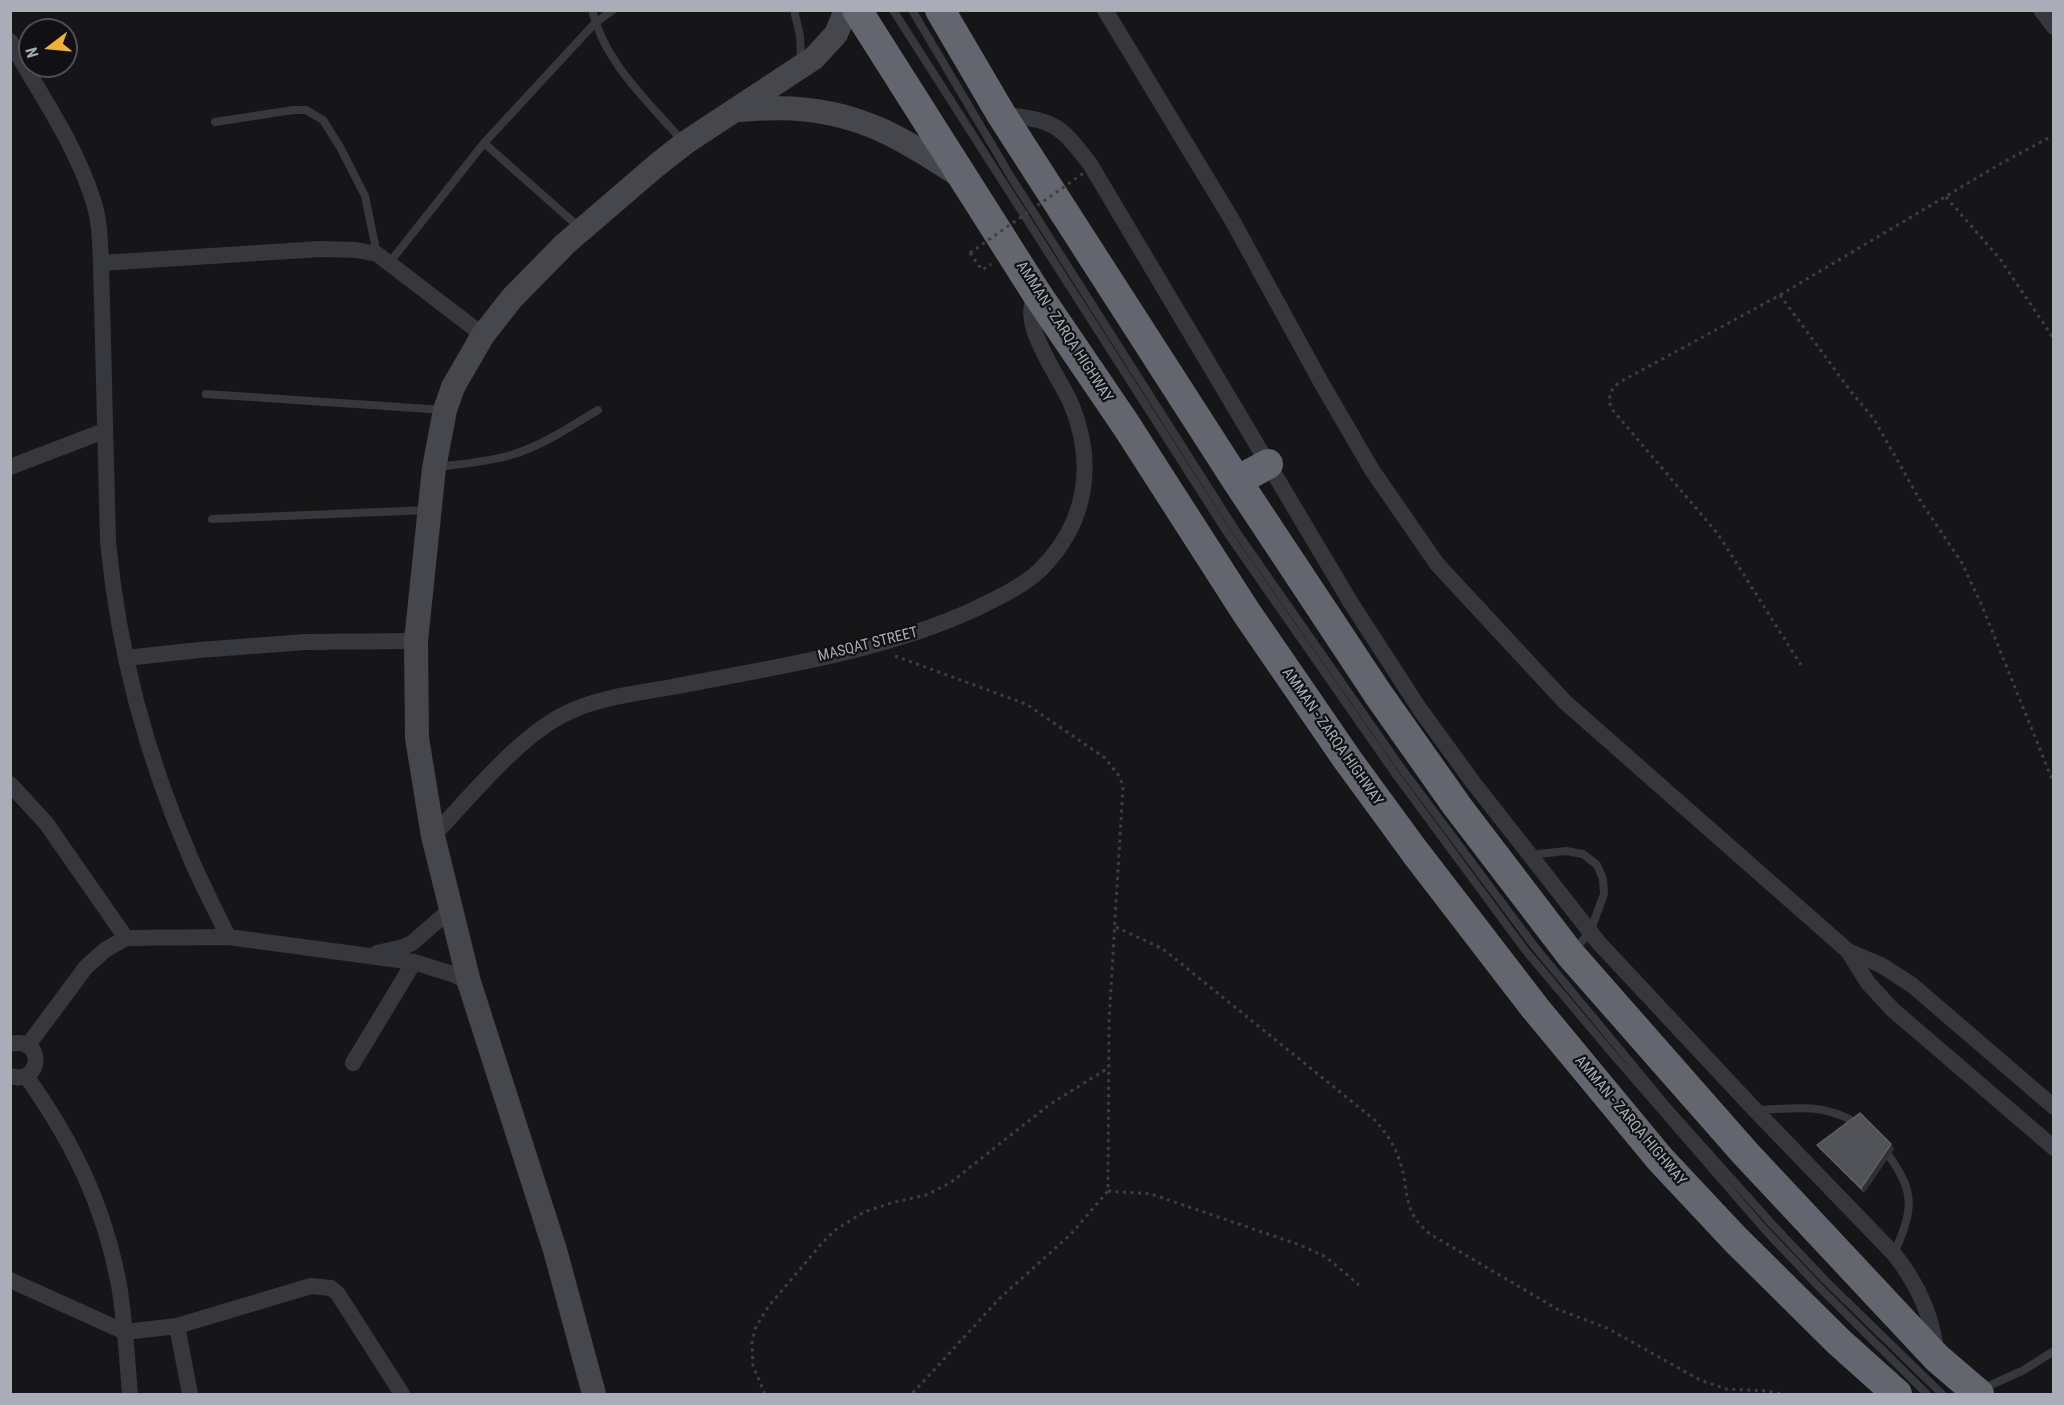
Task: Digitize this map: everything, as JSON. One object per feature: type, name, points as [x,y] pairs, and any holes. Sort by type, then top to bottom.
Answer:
[{"type":"highway","name":"AMMAN - ZARQA HIGHWAY","points":[[857,10],[1037,294],[1126,425],[1234,594],[1347,759],[1415,852],[1535,1008],[1659,1159],[1790,1294],[1897,1395]]},
{"type":"highway","points":[[940,10],[1002,114],[1237,481],[1416,750],[1570,954],[1744,1153],[1937,1358],[1977,1393]]},
{"type":"highway","points":[[1237,481],[1268,464]]},
{"type":"street","points":[[594,1395],[555,1250],[469,982],[433,836],[417,738],[416,641],[434,468],[445,411],[453,387],[483,335],[512,298],[534,274],[619,196],[685,143],[801,67],[826,47],[836,34],[846,10]]},
{"type":"street","points":[[1105,10],[1232,220],[1372,470],[1437,564],[1565,702],[1848,951],[1868,983],[1893,1010],[2054,1148]]},
{"type":"street","points":[[2040,10],[2054,27]]},
{"type":"street","points":[[10,40],[72,149],[98,220],[104,431],[111,569],[126,658],[149,743],[169,803],[191,858],[228,937]]},
{"type":"street","points":[[736,110],[796,108],[856,119],[910,144],[964,179]]},
{"type":"street","points":[[1002,114],[1051,123],[1059,128],[1084,155],[1351,603],[1419,708],[1590,932],[1755,1110],[1894,1254],[1916,1285],[1924,1303],[1935,1339],[1937,1358]]},
{"type":"street","points":[[101,263],[320,249],[356,250],[383,258],[483,335]]},
{"type":"street","name":"MASQAT STREET","points":[[433,836],[528,739],[572,710],[617,697],[871,647],[937,626],[1000,597],[1039,571],[1065,541],[1080,507],[1084,482],[1080,432],[1072,407],[1032,327],[1030,305],[1037,294]]},
{"type":"street","points":[[10,467],[104,431]]},
{"type":"street","points":[[126,658],[306,642],[416,641]]},
{"type":"street","points":[[10,784],[46,823],[126,938]]},
{"type":"street","points":[[364,956],[412,943],[450,910]]},
{"type":"street","points":[[28,1045],[86,967],[105,950],[126,938],[228,937],[414,962],[469,982]]},
{"type":"street","points":[[1848,951],[1881,965],[1912,985],[2054,1107]]},
{"type":"street","points":[[353,1063],[414,962]]},
{"type":"street","points":[[10,1044],[19,1042],[28,1045],[33,1050],[36,1065],[32,1072],[18,1076],[53,1114],[76,1155],[95,1197],[109,1241],[119,1286],[130,1395]]},
{"type":"street","points":[[10,1280],[124,1332],[177,1326],[310,1286],[331,1288],[338,1294],[402,1395]]},
{"type":"street","points":[[177,1326],[190,1395]]},
{"type":"lane","points":[[592,10],[601,40],[618,67],[685,143]]},
{"type":"lane","points":[[383,258],[484,143],[595,23],[613,10]]},
{"type":"lane","points":[[794,10],[800,36],[801,67]]},
{"type":"lane","points":[[893,10],[1228,534],[1390,765],[1525,950],[1758,1222],[1927,1395]]},
{"type":"lane","points":[[912,10],[1011,177],[1236,531],[1409,779],[1535,947],[1670,1110],[1825,1280],[1942,1395]]},
{"type":"lane","points":[[215,122],[293,110],[306,110],[322,120],[340,147],[364,196],[383,258]]},
{"type":"lane","points":[[484,143],[582,230]]},
{"type":"lane","points":[[206,394],[445,411]]},
{"type":"lane","points":[[434,468],[513,454],[548,440],[598,410]]},
{"type":"lane","points":[[212,519],[429,510]]},
{"type":"lane","points":[[1529,855],[1566,851],[1583,854],[1597,865],[1603,879],[1604,894],[1590,932],[1570,954]]},
{"type":"lane","points":[[1755,1110],[1816,1108],[1832,1111],[1856,1123]]},
{"type":"lane","points":[[1889,1156],[1902,1174],[1908,1190],[1909,1205],[1908,1221],[1894,1254]]},
{"type":"lane","points":[[1977,1393],[2024,1370],[2054,1351]]},
{"type":"path","points":[[1801,665],[1718,534],[1611,408],[1609,401],[1611,390],[1620,382],[1780,295],[2000,164],[2054,135]]},
{"type":"path","points":[[982,270],[970,254],[1085,172]]},
{"type":"path","points":[[1946,196],[2000,259],[2054,339]]},
{"type":"path","points":[[1780,295],[1884,434],[1916,494],[1962,563],[1982,606],[2054,784]]},
{"type":"path","points":[[871,647],[1026,704],[1105,758],[1114,767],[1123,787],[1109,1020],[1108,1191],[1071,1234],[999,1299],[912,1395]]},
{"type":"path","points":[[1116,927],[1163,949],[1376,1121],[1397,1152],[1412,1214],[1430,1234],[1557,1308],[1608,1328],[1700,1380],[1726,1389],[1767,1391],[1781,1395]]},
{"type":"path","points":[[765,1395],[753,1366],[752,1342],[755,1329],[768,1307],[835,1230],[864,1212],[891,1203],[916,1199],[937,1191],[1049,1105],[1108,1068]]},
{"type":"path","points":[[1108,1191],[1151,1194],[1300,1245],[1326,1257],[1359,1285]]},
{"type":"building","points":[[1860,1113],[1891,1144],[1861,1188],[1817,1145]]}]
